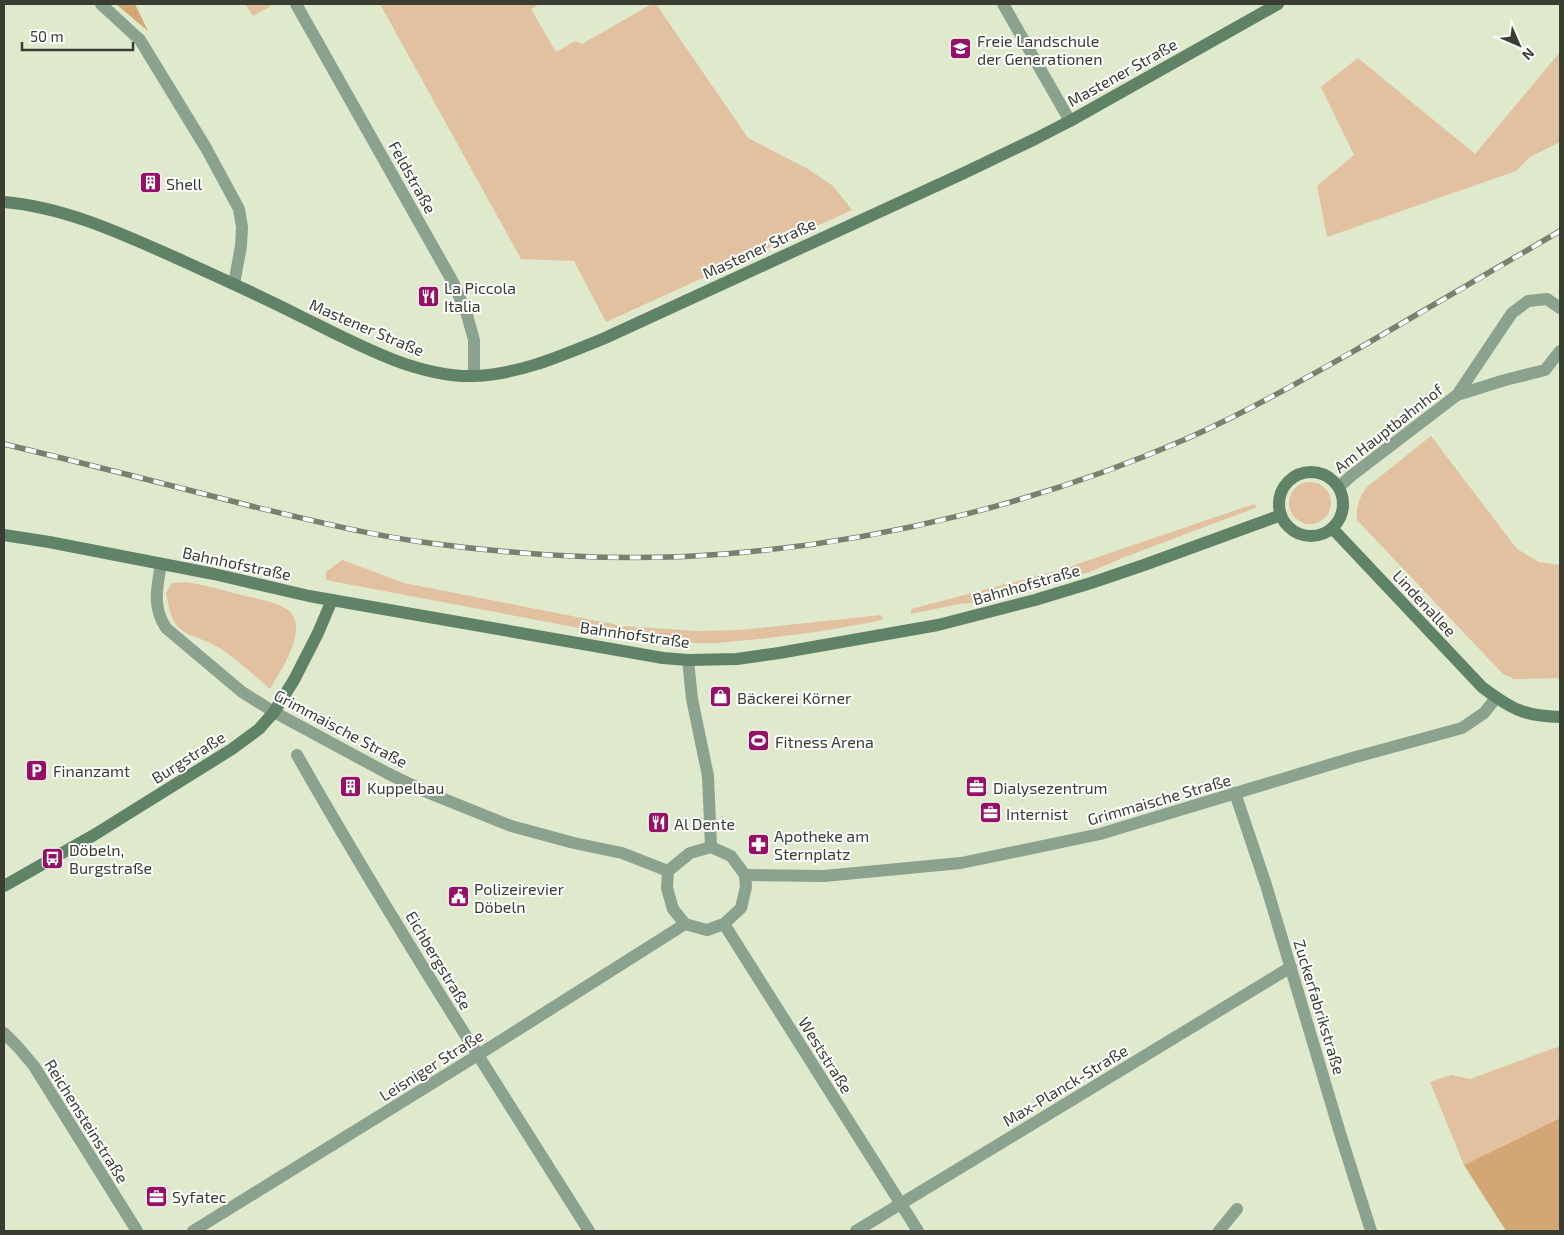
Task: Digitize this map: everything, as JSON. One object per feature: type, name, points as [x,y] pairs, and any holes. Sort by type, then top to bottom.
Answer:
[{"type":"main road","name":"Mastener Straße","points":[[4,202],[28,204],[55,210],[145,244],[234,284],[334,334],[396,361],[444,374],[474,376],[503,373],[527,368],[605,338],[964,173],[1070,121],[1278,4]]},
{"type":"main road","points":[[1319,472],[1339,487],[1342,493],[1342,514],[1332,528],[1321,534],[1310,536],[1290,529],[1281,515],[1279,502],[1282,489],[1288,481],[1297,474],[1319,472]]},
{"type":"main road","name":"Bahnhofstraße","points":[[4,535],[161,564],[332,600],[663,658],[688,660],[737,659],[779,654],[938,625],[996,611],[1123,572],[1281,515]]},
{"type":"main road","name":"Lindenallee","points":[[1332,528],[1468,674],[1496,698]]},
{"type":"main road","name":"Burgstraße","points":[[4,886],[94,835],[232,748],[258,729],[274,712],[294,680],[318,633],[332,600]]},
{"type":"main road","points":[[1496,698],[1524,713],[1545,717],[1560,717]]},
{"type":"street","points":[[101,4],[140,40],[206,148],[239,209],[242,227],[241,246],[234,284]]},
{"type":"street","name":"Feldstraße","points":[[296,4],[454,284],[474,340],[474,376]]},
{"type":"street","points":[[1003,4],[1070,121]]},
{"type":"street","name":"Am Hauptbahnhof","points":[[1339,487],[1457,395],[1512,313],[1528,301],[1547,299],[1560,308]]},
{"type":"street","name":"Am Hauptbahnhof","points":[[1457,395],[1545,370],[1560,351]]},
{"type":"street","name":"Grimmaische Straße","points":[[161,564],[156,606],[160,619],[166,628],[242,692],[274,712],[394,776],[465,808],[510,826],[574,843],[622,853],[668,871]]},
{"type":"street","points":[[688,660],[692,699],[708,776],[711,847]]},
{"type":"street","name":"Grimmaische Straße","points":[[745,875],[824,876],[961,863],[1100,834],[1352,758],[1462,728],[1484,713],[1496,698]]},
{"type":"street","name":"Eichbergstraße","points":[[297,755],[335,822],[589,1231]]},
{"type":"street","name":"Zuckerfabrikstraße","points":[[1235,793],[1266,885],[1371,1231]]},
{"type":"street","points":[[711,847],[731,856],[745,875],[746,887],[740,908],[724,924],[707,930],[685,924],[673,909],[667,888],[668,871],[690,852],[711,847]]},
{"type":"street","name":"Leisniger Straße","points":[[193,1231],[478,1055],[685,924]]},
{"type":"street","name":"Weststraße","points":[[724,924],[918,1231]]},
{"type":"street","name":"Max-Planck-Straße","points":[[856,1231],[1291,967]]},
{"type":"street","name":"Reichensteinstraße","points":[[4,1033],[18,1046],[34,1066],[136,1231]]},
{"type":"street","points":[[1219,1231],[1237,1209]]},
{"type":"shaded area","points":[[116,4],[135,4],[148,31]]},
{"type":"shaded area","points":[[245,4],[274,4],[253,16]]},
{"type":"shaded area","points":[[380,4],[540,4],[531,9],[556,52],[575,41],[582,44],[652,4],[656,4],[748,138],[808,169],[833,186],[852,210],[606,322],[574,261],[521,259]]},
{"type":"shaded area","points":[[1560,52],[1560,142],[1530,157],[1516,171],[1327,237],[1317,186],[1354,155],[1321,87],[1358,58],[1475,154]]},
{"type":"shaded area","points":[[1431,436],[1517,549],[1539,562],[1560,565],[1560,678],[1514,679],[1503,674],[1357,520],[1359,502],[1367,487]]},
{"type":"shaded area","points":[[1306,482],[1314,482],[1325,488],[1331,503],[1325,518],[1314,524],[1306,524],[1295,518],[1289,507],[1289,499],[1295,488]]},
{"type":"shaded area","points":[[1254,504],[1257,507],[1090,572],[982,602],[959,604],[911,614],[911,609],[1060,570]]},
{"type":"shaded area","points":[[342,560],[404,583],[623,626],[696,631],[740,630],[881,615],[883,619],[823,631],[717,643],[690,643],[627,637],[326,580],[326,572]]},
{"type":"shaded area","points":[[185,582],[270,602],[283,607],[292,614],[296,631],[294,642],[285,663],[270,689],[224,651],[185,633],[178,627],[169,608],[166,593],[172,583]]},
{"type":"shaded area","points":[[1560,1046],[1560,1118],[1464,1165],[1430,1082],[1452,1075],[1470,1079]]},
{"type":"shaded area","points":[[1560,1118],[1560,1231],[1506,1231],[1464,1165]]},
{"type":"railway","points":[[4,444],[317,522],[384,536],[466,548],[576,556],[650,557],[724,554],[842,540],[960,516],[1018,500],[1131,462],[1186,439],[1233,417],[1368,343],[1560,231]]},
{"type":"place","name":"Freie Landschule der Generationen","points":[[961,49]]},
{"type":"place","name":"Shell","points":[[150,183]]},
{"type":"place","name":"La Piccola Italia","points":[[428,296]]},
{"type":"place","name":"Bäckerei Körner","points":[[721,697]]},
{"type":"place","name":"Fitness Arena","points":[[759,741]]},
{"type":"place","name":"Finanzamt","points":[[37,770]]},
{"type":"place","name":"Kuppelbau","points":[[351,787]]},
{"type":"place","name":"Dialysezentrum","points":[[977,787]]},
{"type":"place","name":"Internist","points":[[990,813]]},
{"type":"place","name":"Al Dente","points":[[658,823]]},
{"type":"place","name":"Apotheke am Sternplatz","points":[[758,844]]},
{"type":"place","name":"Döbeln, Burgstraße","points":[[53,858]]},
{"type":"place","name":"Polizeirevier Döbeln","points":[[458,897]]},
{"type":"place","name":"Syfatec","points":[[156,1196]]}]
